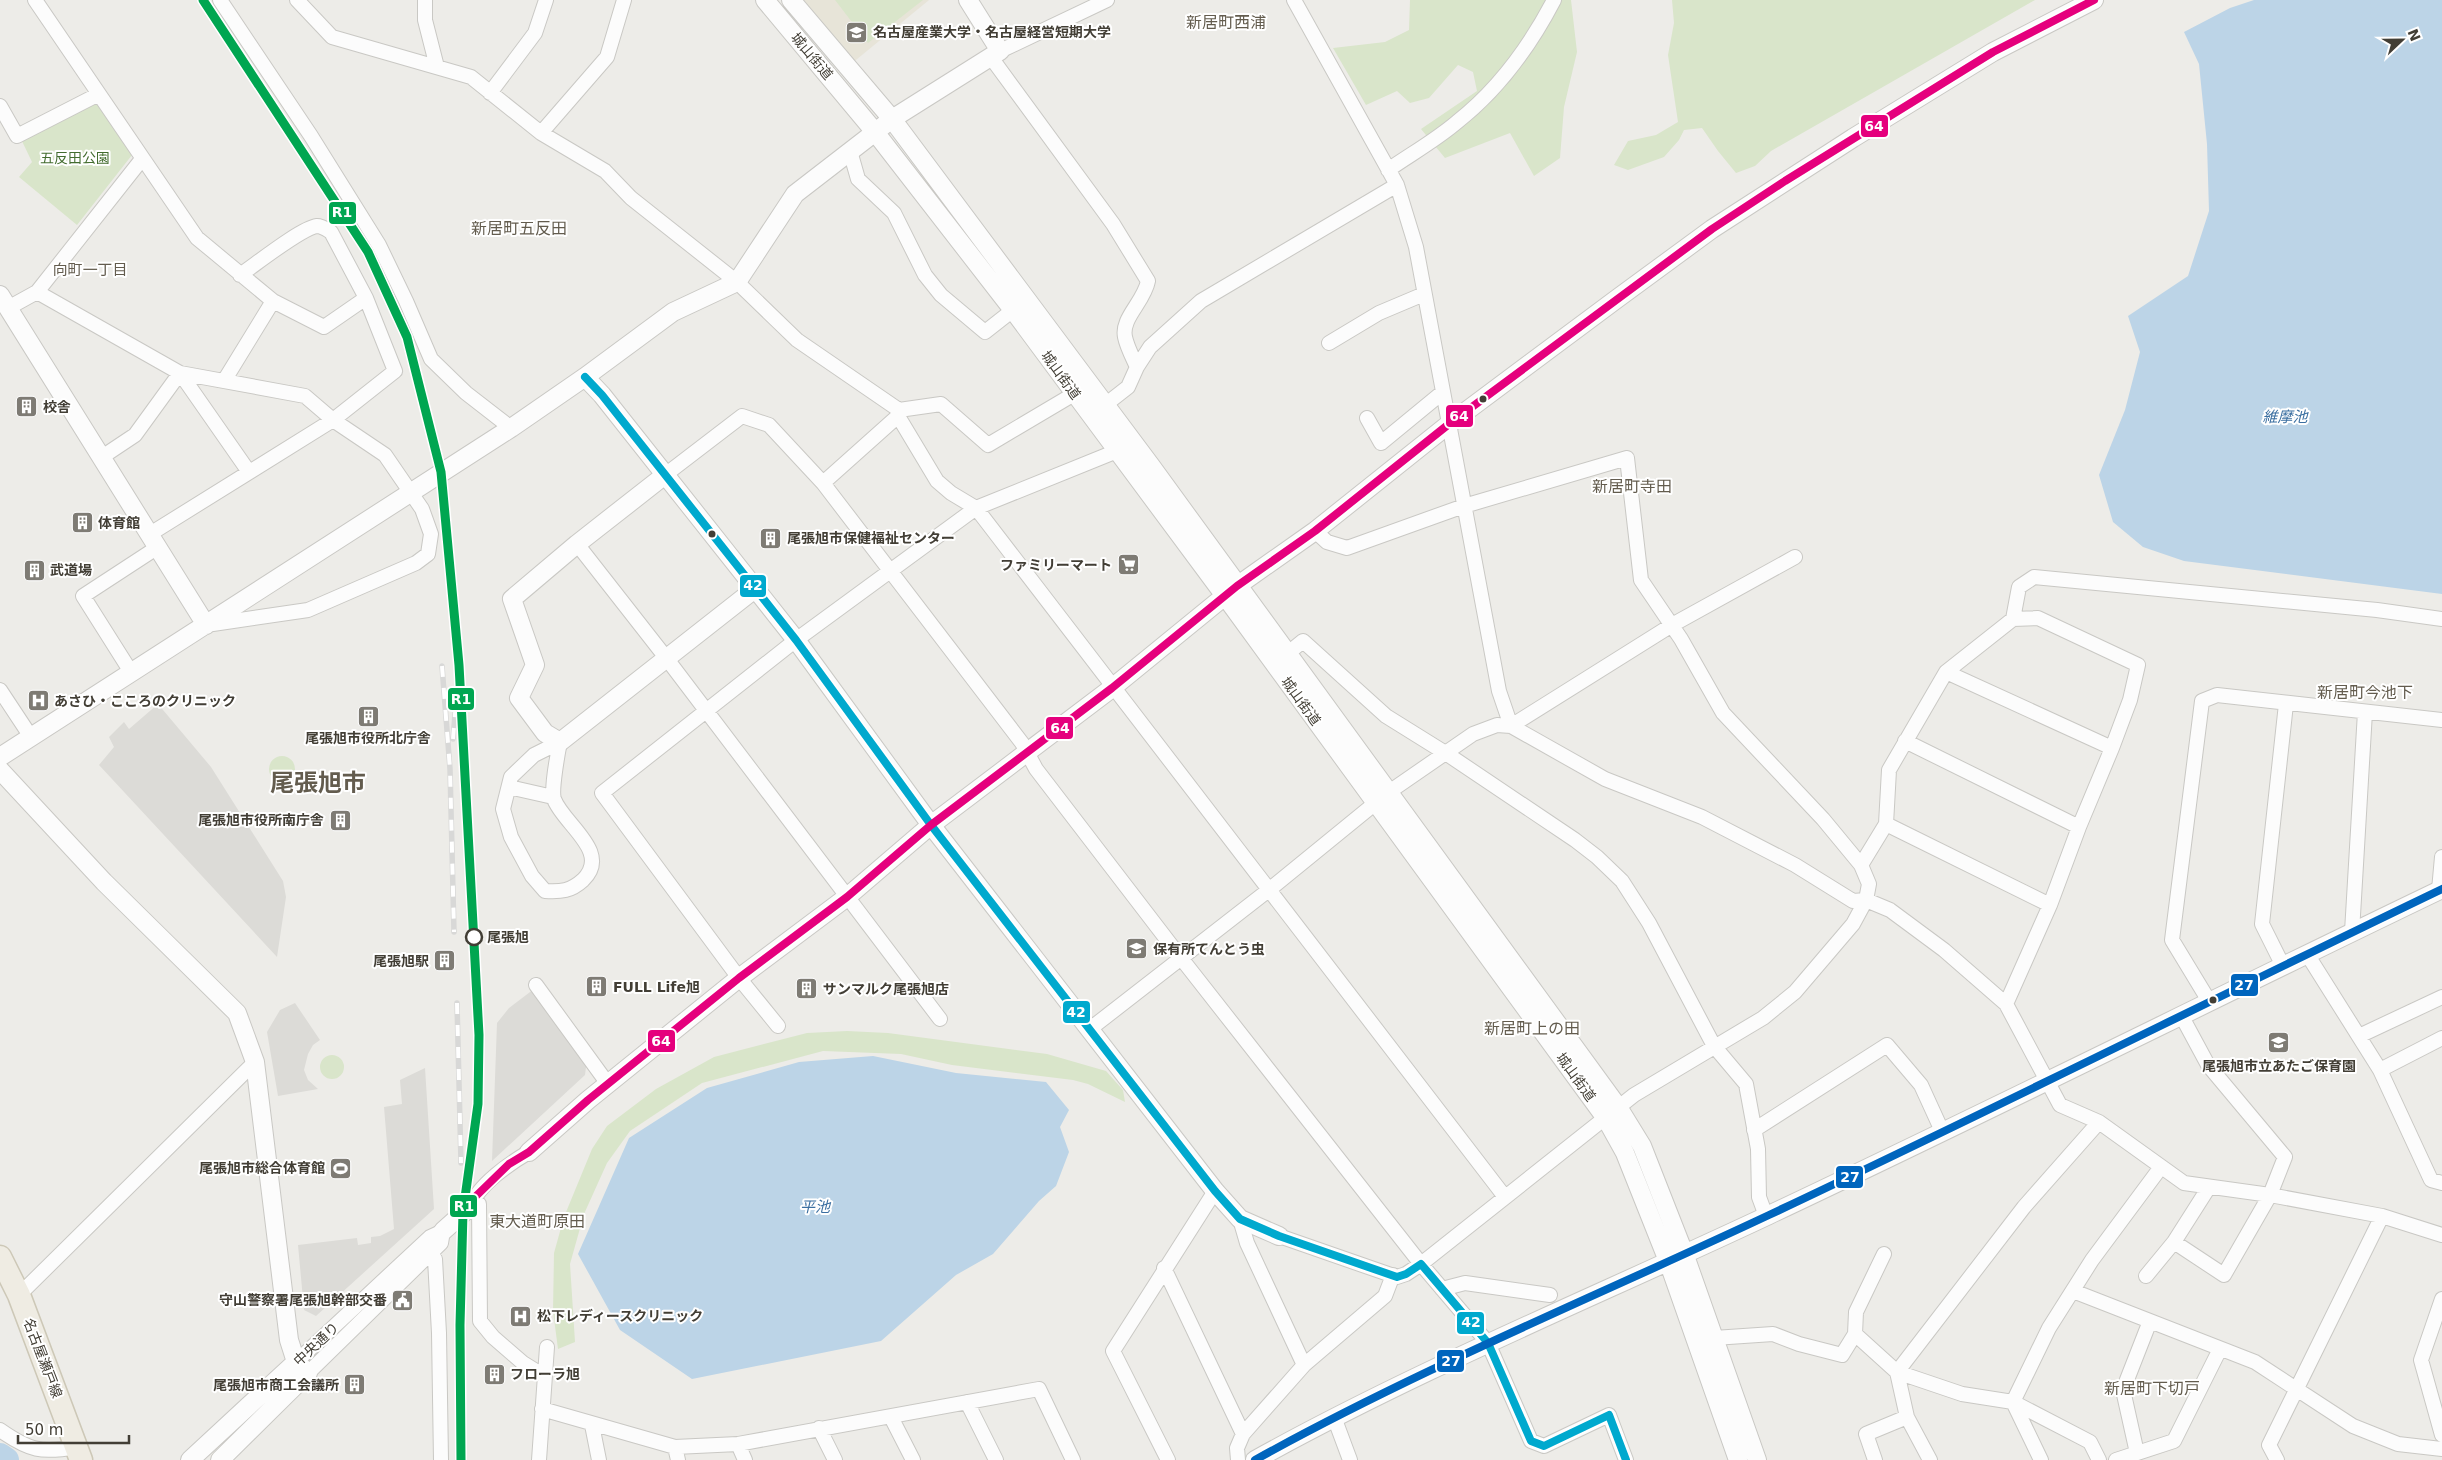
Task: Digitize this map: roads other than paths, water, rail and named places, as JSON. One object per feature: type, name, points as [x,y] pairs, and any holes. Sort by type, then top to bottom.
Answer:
[{"type":"main road","name":"名古屋瀬戸線","points":[[0,1257],[19,1294],[79,1453]]},
{"type":"street","points":[[35,0],[197,238],[240,276],[273,301],[324,327],[366,298]]},
{"type":"street","points":[[220,0],[312,136],[379,245],[406,300],[431,359],[466,393],[511,428]]},
{"type":"street","points":[[297,0],[332,37],[471,77],[541,134],[605,171],[631,198],[738,282],[797,340],[898,413],[937,481],[951,493],[976,508],[1112,688],[1270,889],[1505,1197]]},
{"type":"street","points":[[425,0],[425,20],[437,67]]},
{"type":"street","points":[[490,93],[535,33],[546,0]]},
{"type":"street","points":[[541,134],[607,57],[624,0]]},
{"type":"street","name":"城山街道","points":[[765,0],[875,132],[1013,310],[1117,451],[1231,591],[1287,654],[1382,797]]},
{"type":"street","name":"城山街道","points":[[791,0],[892,119],[1106,404],[1231,591],[1611,1112],[1642,1146],[1684,1253],[1757,1460]]},
{"type":"street","points":[[968,0],[995,53],[1113,224],[1148,281],[1146,293],[1125,323],[1125,337],[1137,367]]},
{"type":"street","points":[[0,756],[206,626],[320,549],[511,428],[585,377],[673,312],[738,282],[796,194],[850,151],[892,119],[995,53],[1107,0]]},
{"type":"street","points":[[1294,0],[1397,185],[1416,247],[1499,690],[1511,726]]},
{"type":"street","points":[[1388,170],[1457,123],[1483,100],[1507,74],[1535,37],[1554,0]]},
{"type":"street","name":"中央通り","points":[[190,1460],[302,1368],[441,1243],[443,1231],[475,1205],[474,1198],[509,1164],[529,1152],[608,1084],[739,978],[847,897],[932,825],[1112,688],[1231,591],[1315,531],[1449,424],[1712,229],[1785,181],[1985,57],[2094,0]]},
{"type":"street","points":[[0,106],[17,136],[99,94]]},
{"type":"street","points":[[850,151],[858,179],[894,213],[925,275],[941,295],[985,332],[1013,310]]},
{"type":"street","points":[[142,159],[37,292],[4,301],[206,626]]},
{"type":"street","points":[[1106,404],[1128,387],[1137,367],[1150,347],[1201,301],[1397,185]]},
{"type":"street","points":[[131,672],[83,596],[154,540],[249,472],[333,420],[395,371],[366,298],[331,232],[318,226],[304,231],[240,276]]},
{"type":"street","points":[[37,292],[180,373],[305,396],[333,420],[385,455],[422,509],[430,534],[428,554],[416,563],[308,610],[206,626]]},
{"type":"street","points":[[1329,343],[1379,313],[1424,294]]},
{"type":"street","points":[[224,381],[273,301]]},
{"type":"street","points":[[102,457],[135,436],[180,373]]},
{"type":"street","points":[[180,373],[249,472]]},
{"type":"street","points":[[585,377],[602,395],[756,588],[932,825],[1215,1191],[1240,1219],[1280,1236],[1393,1275],[1402,1276],[1421,1264],[1611,1112],[1714,1046],[1763,1018],[1795,992],[1853,924],[1866,900],[1869,884],[1861,866],[1823,819],[1723,713],[1672,625],[1641,580],[1627,458],[1464,506],[1347,548],[1327,542],[1315,531]]},
{"type":"street","points":[[1367,418],[1381,443],[1443,392]]},
{"type":"street","points":[[824,484],[898,413],[941,404],[988,445],[1074,394]]},
{"type":"street","points":[[560,742],[546,733],[519,698],[535,665],[512,599],[576,544],[742,416],[769,425],[824,484],[1022,742],[1036,769],[1181,958],[1421,1264],[1488,1343],[1531,1440],[1544,1446],[1609,1415],[1626,1460]]},
{"type":"street","points":[[778,1026],[739,978],[602,793],[796,640],[976,508],[1117,451]]},
{"type":"street","points":[[576,544],[667,659],[940,1020]]},
{"type":"street","points":[[1511,726],[1672,625],[1795,557]]},
{"type":"street","points":[[2013,619],[2019,587],[2034,577],[2377,610],[2442,619]]},
{"type":"street","points":[[560,742],[553,797],[561,812],[589,848],[593,859],[590,873],[578,885],[564,892],[545,891],[532,876],[511,837],[503,809],[511,776],[534,755],[560,742],[756,588]]},
{"type":"street","points":[[1861,866],[1886,824],[1889,770],[1946,672],[2013,619],[2038,618],[2138,665],[2130,700],[2112,748],[2079,826],[2050,905],[2006,1004]]},
{"type":"street","points":[[1287,654],[1303,641],[1386,716],[1447,754],[1575,840],[1597,857],[1622,881],[1648,923],[1714,1046],[1746,1084],[1758,1148],[1759,1197],[1766,1216]]},
{"type":"street","points":[[1946,672],[2112,748]]},
{"type":"street","points":[[0,690],[31,737]]},
{"type":"street","points":[[2209,1001],[2172,940],[2202,701],[2217,695],[2442,720]]},
{"type":"street","points":[[2283,966],[2262,924],[2286,704]]},
{"type":"street","points":[[2352,932],[2366,712]]},
{"type":"street","points":[[1090,1029],[1270,889],[1382,797],[1447,754],[1473,734],[1497,725],[1511,726],[1605,779],[1702,817],[1795,865],[1853,901],[1866,900],[1890,910],[1936,944],[2006,1004],[2060,1105],[2099,1122],[2184,1183],[2270,1195],[2382,1216],[2442,1235]]},
{"type":"street","points":[[1905,742],[2079,826]]},
{"type":"street","points":[[0,770],[104,882],[237,1013],[255,1062],[289,1340],[302,1368]]},
{"type":"street","points":[[508,787],[553,797]]},
{"type":"street","points":[[1886,824],[2050,905]]},
{"type":"street","points":[[1255,1460],[1334,1417],[1488,1343],[1766,1216],[2441,890],[2442,857]]},
{"type":"street","points":[[2307,954],[2380,1070],[2431,1180],[2442,1183]]},
{"type":"street","points":[[536,985],[608,1084]]},
{"type":"street","points":[[2359,1036],[2442,997]]},
{"type":"street","points":[[2174,1242],[2224,1275],[2270,1195],[2285,1157],[2208,1064],[2181,1015]]},
{"type":"street","points":[[2380,1070],[2442,1038]]},
{"type":"street","points":[[1754,1130],[1887,1045],[1921,1085],[1942,1131]]},
{"type":"street","points":[[19,1294],[255,1062]]},
{"type":"street","name":"城山街道","points":[[1611,1112],[1625,1153],[1668,1261],[1738,1460]]},
{"type":"street","points":[[1897,1372],[2024,1207],[2099,1122]]},
{"type":"street","points":[[2013,1402],[2049,1328],[2092,1260],[2161,1167]]},
{"type":"street","points":[[2146,1276],[2174,1242],[2209,1187]]},
{"type":"street","points":[[1168,1460],[1113,1351],[1164,1268],[1215,1191]]},
{"type":"street","points":[[475,1205],[480,1321],[493,1337],[523,1363],[544,1376]]},
{"type":"street","points":[[2277,1460],[2269,1445],[2382,1216]]},
{"type":"street","points":[[1240,1219],[1247,1243],[1304,1365]]},
{"type":"street","points":[[1714,1338],[1773,1334],[1799,1344],[1842,1354],[1855,1334],[1856,1312],[1884,1254]]},
{"type":"street","points":[[435,1259],[439,1333],[441,1460]]},
{"type":"street","points":[[1164,1268],[1243,1434]]},
{"type":"street","points":[[1238,1460],[1237,1448],[1243,1434],[1304,1365],[1385,1296],[1393,1275]]},
{"type":"street","points":[[1442,1289],[1465,1283],[1550,1295]]},
{"type":"street","points":[[2073,1291],[2254,1362],[2296,1391],[2353,1426],[2398,1444],[2442,1448]]},
{"type":"street","points":[[2442,1299],[2421,1360],[2442,1435]]},
{"type":"street","points":[[2138,1453],[2123,1390],[2150,1321]]},
{"type":"street","points":[[1855,1334],[1897,1372],[1962,1394],[2013,1402],[2090,1442],[2099,1460]]},
{"type":"street","points":[[539,1460],[547,1347]]},
{"type":"street","points":[[2116,1460],[2174,1441],[2220,1349]]},
{"type":"street","name":"中央通り","points":[[220,1460],[302,1368]]},
{"type":"street","points":[[1897,1372],[1907,1417],[1930,1460]]},
{"type":"street","points":[[542,1409],[592,1424],[676,1454],[1039,1389],[1073,1460]]},
{"type":"street","points":[[966,1402],[996,1460]]},
{"type":"street","points":[[2013,1402],[2041,1460]]},
{"type":"street","points":[[891,1417],[912,1460]]},
{"type":"street","points":[[1334,1417],[1350,1460]]},
{"type":"street","points":[[1875,1460],[1866,1434],[1907,1417]]},
{"type":"street","points":[[592,1424],[599,1460]]},
{"type":"street","points":[[819,1428],[835,1460]]},
{"type":"street","points":[[0,1430],[22,1446],[50,1452],[79,1453]]},
{"type":"street","points":[[738,1444],[745,1460]]},
{"type":"water","name":"維摩池","points":[[2254,0],[2442,0],[2442,594],[2184,561],[2143,547],[2113,522],[2099,475],[2125,410],[2140,352],[2128,316],[2188,276],[2209,211],[2207,144],[2199,64],[2184,32],[2230,8]]},
{"type":"water","name":"平池","points":[[873,1056],[956,1073],[1046,1082],[1069,1110],[1060,1127],[1069,1152],[1056,1186],[1039,1201],[993,1254],[956,1275],[881,1341],[692,1379],[620,1330],[578,1254],[629,1138],[707,1088],[799,1062]]},
{"type":"waterway","points":[[0,1456],[6,1460]]},
{"type":"railway","points":[[453,739],[459,665]]},
{"type":"railway","points":[[442,666],[450,769],[454,932]]},
{"type":"railway","points":[[457,1003],[461,1163]]},
{"type":"place","name":"名古屋産業大学・名古屋経営短期大学","points":[[857,32]]},
{"type":"place","name":"校舎","points":[[27,407]]},
{"type":"place","name":"体育館","points":[[82,523]]},
{"type":"place","name":"尾張旭市保健福祉センター","points":[[771,538]]},
{"type":"place","name":"ファミリーマート","points":[[1128,565]]},
{"type":"place","name":"武道場","points":[[34,570]]},
{"type":"place","name":"あさひ・こころのクリニック","points":[[38,701]]},
{"type":"place","name":"尾張旭市役所北庁舎","points":[[368,716]]},
{"type":"place","name":"尾張旭市役所南庁舎","points":[[340,820]]},
{"type":"place","name":"尾張旭","points":[[474,937]]},
{"type":"place","name":"保有所てんとう虫","points":[[1137,949]]},
{"type":"place","name":"尾張旭駅","points":[[445,961]]},
{"type":"place","name":"FULL Life旭","points":[[597,987]]},
{"type":"place","name":"サンマルク尾張旭店","points":[[807,989]]},
{"type":"place","name":"尾張旭市立あたご保育園","points":[[2279,1043]]},
{"type":"place","name":"尾張旭市総合体育館","points":[[341,1168]]},
{"type":"place","name":"守山警察署尾張旭幹部交番","points":[[403,1300]]},
{"type":"place","name":"松下レディースクリニック","points":[[521,1316]]},
{"type":"place","name":"フローラ旭","points":[[494,1374]]},
{"type":"place","name":"尾張旭市商工会議所","points":[[355,1385]]},
{"type":"district","name":"新居町西浦","points":[[1226,22]]},
{"type":"district","name":"新居町五反田","points":[[519,228]]},
{"type":"district","name":"向町一丁目","points":[[90,270]]},
{"type":"district","name":"新居町寺田","points":[[1632,486]]},
{"type":"district","name":"新居町今池下","points":[[2365,692]]},
{"type":"district","name":"尾張旭市","points":[[318,783]]},
{"type":"district","name":"新居町上の田","points":[[1532,1028]]},
{"type":"district","name":"東大道町原田","points":[[537,1221]]},
{"type":"district","name":"新居町下切戸","points":[[2152,1388]]},
{"type":"park label","name":"五反田公園","points":[[75,158]]}]
